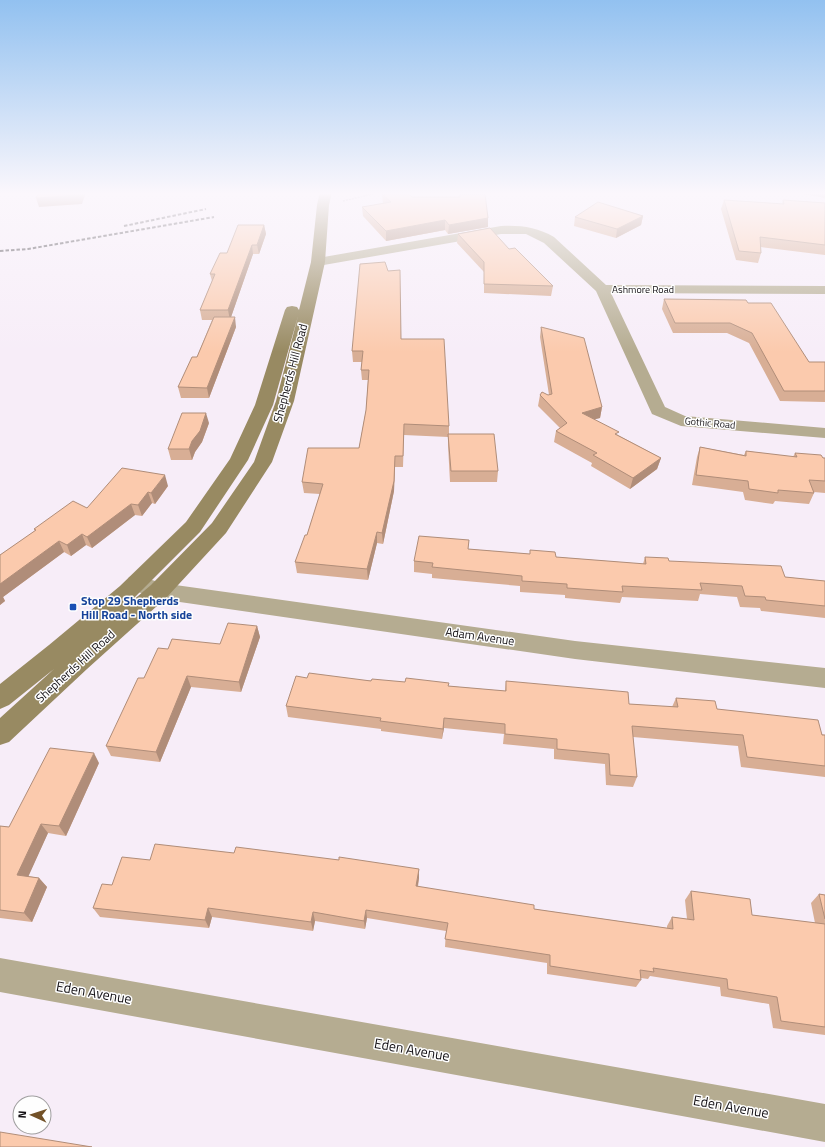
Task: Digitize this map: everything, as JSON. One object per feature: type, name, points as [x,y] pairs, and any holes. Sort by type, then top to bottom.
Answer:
[{"type":"main road","name":"Shepherds Hill Road","points":[[0,698],[58,652],[137,583],[193,527],[219,491],[239,460],[264,405],[308,246]]},
{"type":"main road","name":"Shepherds Hill Road","points":[[0,734],[78,662],[159,591],[219,528],[263,462],[285,401],[318,262],[319,246]]},
{"type":"street","name":"Ashmore Road","points":[[318,262],[412,246]]},
{"type":"street","name":"Ashmore Road","points":[[555,246],[602,289],[825,290]]},
{"type":"street","name":"Gothic Road","points":[[602,289],[658,410],[682,420],[825,433]]},
{"type":"street","name":"Adam Avenue","points":[[137,583],[159,591],[575,650],[825,678]]},
{"type":"street","name":"Eden Avenue","points":[[0,975],[825,1123]]},
{"type":"building","points":[[230,246],[252,246],[228,310],[200,310],[215,274],[210,274],[220,253],[227,253]]},
{"type":"building","points":[[469,246],[506,246],[509,249],[515,248],[553,286],[484,284],[484,262]]},
{"type":"building","points":[[737,246],[761,246],[761,253],[739,251]]},
{"type":"building","points":[[385,262],[388,271],[400,270],[401,339],[444,339],[449,426],[404,424],[403,456],[395,456],[394,481],[382,533],[377,532],[367,569],[295,562],[305,535],[307,535],[323,484],[302,482],[308,448],[359,448],[366,410],[369,370],[361,370],[363,351],[352,351],[360,264]]},
{"type":"building","points":[[664,299],[746,300],[748,303],[771,303],[809,362],[825,362],[825,391],[784,391],[752,333],[730,323],[675,323]]},
{"type":"building","points":[[214,317],[235,317],[207,388],[178,387],[192,357],[197,357]]},
{"type":"building","points":[[541,327],[584,338],[602,407],[582,413],[619,432],[615,434],[661,458],[633,478],[593,455],[597,453],[556,431],[567,423],[540,395],[542,392],[548,395],[552,394]]},
{"type":"building","points":[[182,413],[206,413],[200,431],[192,441],[189,449],[168,449]]},
{"type":"building","points":[[448,434],[494,434],[498,471],[451,471]]},
{"type":"building","points":[[700,447],[746,456],[746,451],[797,457],[795,453],[821,455],[825,458],[825,481],[809,480],[814,493],[778,490],[778,493],[749,489],[748,481],[696,475]]},
{"type":"building","points":[[122,468],[165,475],[151,493],[148,492],[138,505],[131,504],[87,537],[82,534],[67,545],[59,541],[0,584],[0,555],[36,530],[34,529],[73,501],[87,508]]},
{"type":"building","points":[[419,536],[469,540],[468,549],[530,554],[530,550],[555,552],[556,557],[646,564],[645,557],[668,558],[669,561],[781,566],[785,577],[825,581],[825,606],[766,600],[765,597],[745,596],[742,586],[700,583],[702,590],[622,586],[623,592],[567,588],[567,584],[522,581],[522,576],[432,567],[433,563],[414,561]]},
{"type":"building","points":[[228,623],[257,626],[239,682],[187,676],[156,752],[106,746],[138,678],[144,678],[158,648],[168,649],[172,639],[220,644]]},
{"type":"building","points":[[309,673],[371,681],[372,679],[405,682],[406,678],[449,683],[448,686],[506,691],[506,681],[628,692],[629,704],[678,707],[676,698],[715,701],[717,709],[818,720],[822,735],[825,735],[825,766],[747,757],[743,735],[632,726],[637,777],[610,775],[609,754],[557,749],[557,739],[505,734],[505,724],[444,718],[443,729],[380,721],[381,718],[286,706],[296,676],[307,678]]},
{"type":"building","points":[[50,748],[94,753],[59,826],[41,824],[17,875],[39,878],[24,913],[0,910],[0,826],[9,827]]},
{"type":"building","points":[[155,844],[234,853],[236,847],[339,860],[339,857],[419,869],[416,886],[534,905],[534,909],[673,929],[672,917],[694,920],[691,891],[750,899],[752,915],[825,924],[825,1027],[781,1021],[777,997],[728,989],[727,979],[653,968],[654,972],[640,970],[641,980],[550,966],[550,955],[445,939],[448,923],[366,910],[364,921],[313,912],[311,922],[208,908],[205,920],[93,908],[102,884],[112,885],[122,857],[150,860]]},
{"type":"building","points":[[819,894],[825,895],[825,919]]},
{"type":"building","points":[[0,1132],[92,1147],[0,1147]]},
{"type":"railway","points":[[0,251],[48,246]]},
{"type":"place","name":"Stop 29 Shepherds Hill Road - North side","points":[[73,607]]}]
